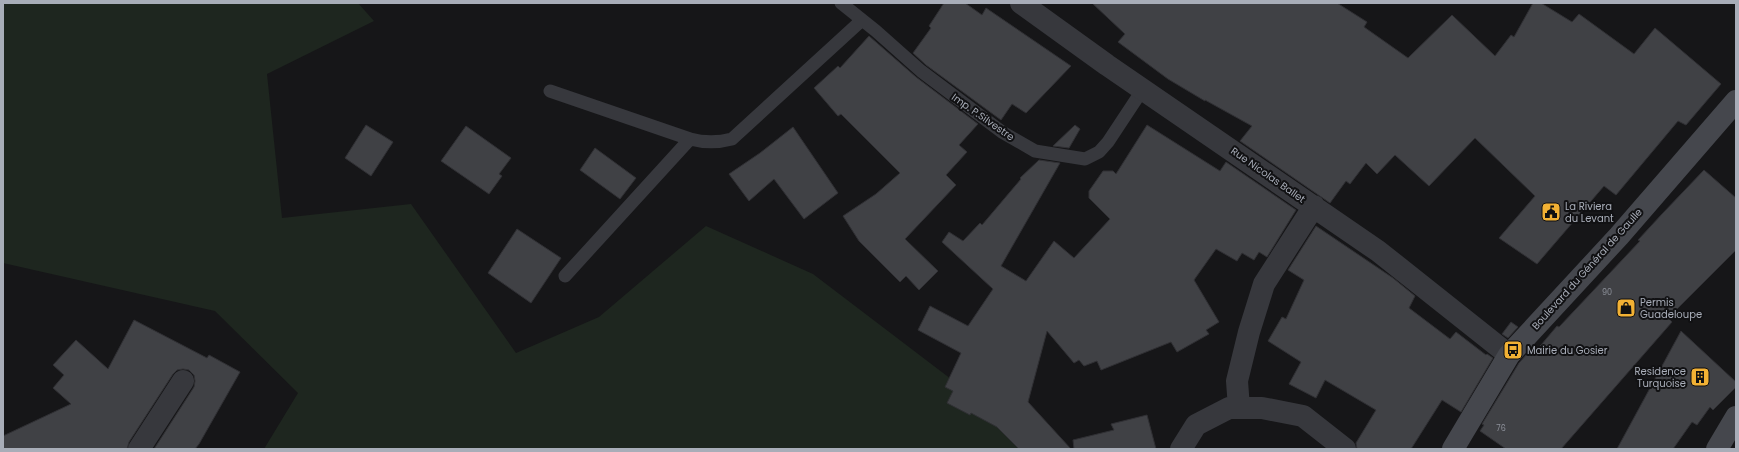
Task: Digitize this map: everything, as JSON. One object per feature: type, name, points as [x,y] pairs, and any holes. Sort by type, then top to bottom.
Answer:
[{"type":"main road","name":"Boulevard du Général de Gaulle","points":[[1453,449],[1509,355],[1619,236],[1736,101]]},
{"type":"main road","points":[[1717,449],[1736,417]]},
{"type":"street","name":"Rue Nicolas Ballet","points":[[1021,3],[1378,251],[1509,355]]},
{"type":"street","points":[[1239,408],[1237,381],[1249,332],[1264,284],[1314,206]]},
{"type":"street","points":[[139,449],[183,381]]},
{"type":"street","points":[[1181,449],[1196,425],[1229,408],[1262,408],[1303,416],[1345,449]]},
{"type":"lane","name":"Imp. P.Silvestre","points":[[841,3],[921,72],[1002,132],[1035,151],[1085,159],[1098,152],[1108,142],[1143,89]]},
{"type":"lane","points":[[550,91],[690,139],[717,143],[732,139],[862,20]]},
{"type":"lane","points":[[565,276],[690,139]]},
{"type":"shaded area","points":[[3,3],[358,3],[374,21],[267,74],[282,218],[411,204],[516,353],[599,317],[706,226],[813,274],[1043,449],[264,449],[298,393],[215,311],[3,263]]},
{"type":"building","points":[[944,3],[965,3],[982,15],[986,8],[1071,66],[1026,113],[1012,104],[1001,120],[926,65],[913,53],[931,28],[929,26]]},
{"type":"building","points":[[1092,3],[1337,3],[1367,22],[1364,27],[1408,58],[1452,15],[1495,56],[1511,35],[1514,37],[1533,3],[1541,3],[1572,22],[1579,14],[1634,54],[1655,28],[1721,84],[1686,125],[1678,121],[1616,195],[1604,186],[1537,264],[1499,238],[1535,196],[1475,138],[1429,186],[1395,155],[1377,174],[1366,163],[1350,184],[1346,181],[1330,203],[1240,141],[1252,126],[1168,79],[1118,42],[1125,34]]},
{"type":"building","points":[[869,36],[916,77],[978,124],[959,145],[967,152],[946,175],[956,185],[905,239],[938,271],[919,290],[906,276],[900,282],[859,241],[843,216],[876,194],[900,173],[841,114],[838,116],[814,88],[838,66],[840,68]]},
{"type":"building","points":[[366,125],[393,142],[371,176],[345,158]]},
{"type":"building","points":[[1075,125],[1080,129],[1069,148],[1053,146]]},
{"type":"building","points":[[1147,125],[1220,171],[1226,162],[1296,210],[1267,257],[1259,252],[1254,260],[1242,253],[1237,261],[1216,249],[1194,280],[1219,322],[1206,330],[1209,334],[1177,352],[1171,342],[1101,370],[1097,361],[1084,366],[1079,360],[1074,363],[1047,331],[1028,402],[1071,449],[1019,449],[997,427],[971,413],[970,415],[947,403],[953,391],[945,387],[961,353],[918,330],[930,306],[968,326],[993,289],[942,242],[949,232],[963,241],[980,223],[982,225],[1021,179],[1020,178],[1039,160],[1060,163],[1001,266],[1026,281],[1054,241],[1074,258],[1110,219],[1089,198],[1089,191],[1103,171],[1113,171],[1116,174]]},
{"type":"building","points":[[466,126],[511,158],[499,174],[502,176],[489,194],[441,161]]},
{"type":"building","points":[[793,127],[838,193],[804,219],[774,179],[749,201],[729,174],[760,153]]},
{"type":"building","points":[[595,148],[636,178],[620,199],[580,170]]},
{"type":"building","points":[[1704,170],[1736,198],[1736,250],[1668,318],[1672,322],[1561,449],[1506,449],[1480,431],[1484,425],[1482,424],[1519,363],[1533,347],[1536,351],[1557,326],[1559,327]]},
{"type":"building","points":[[1316,226],[1393,278],[1415,296],[1409,308],[1450,339],[1456,332],[1486,355],[1487,354],[1493,358],[1461,412],[1442,400],[1411,449],[1357,449],[1356,443],[1376,410],[1325,380],[1316,398],[1289,384],[1301,362],[1268,341],[1282,317],[1286,319],[1304,280],[1288,270]]},
{"type":"building","points":[[517,229],[561,258],[531,303],[488,273]]},
{"type":"building","points":[[134,320],[207,358],[209,355],[240,372],[195,449],[154,449],[194,387],[194,375],[189,370],[183,369],[177,370],[173,374],[129,442],[127,449],[3,449],[3,436],[71,404],[53,388],[64,375],[53,365],[76,340],[108,369]]},
{"type":"building","points":[[1511,322],[1518,327],[1508,338],[1502,334]]},
{"type":"building","points":[[1681,331],[1736,382],[1736,387],[1713,410],[1710,407],[1697,425],[1692,422],[1673,449],[1617,449]]},
{"type":"building","points":[[1147,415],[1156,449],[1074,449],[1073,440],[1114,430],[1111,424]]},
{"type":"place","name":"La Riviera du Levant","points":[[1551,212]]},
{"type":"place","name":"Permis Guadeloupe","points":[[1626,308]]},
{"type":"place","name":"Mairie du Gosier","points":[[1513,350]]},
{"type":"place","name":"Residence Turquoise","points":[[1700,377]]}]
